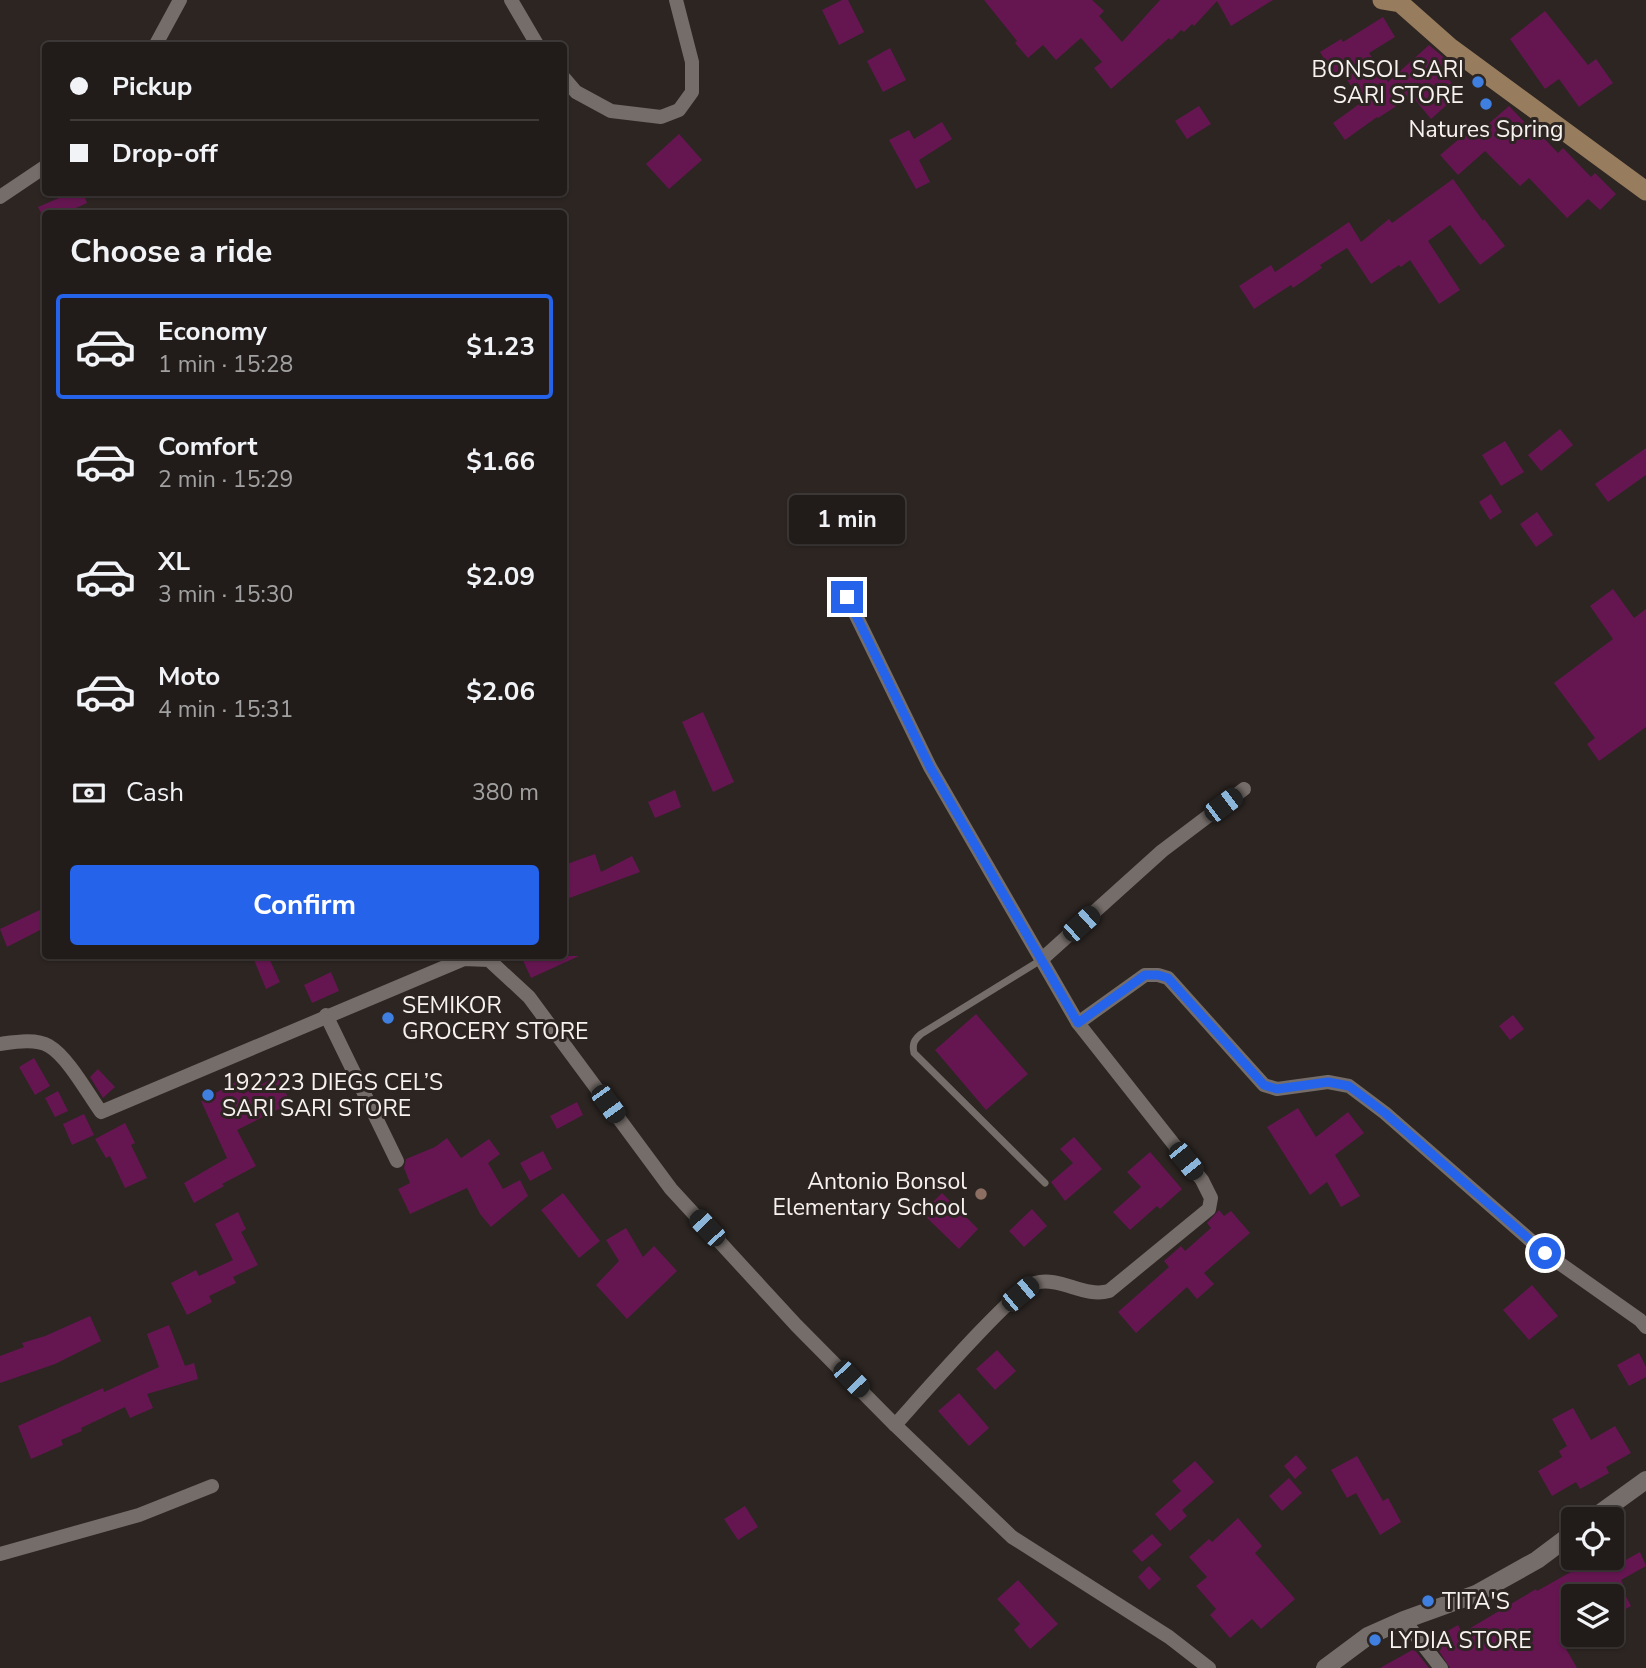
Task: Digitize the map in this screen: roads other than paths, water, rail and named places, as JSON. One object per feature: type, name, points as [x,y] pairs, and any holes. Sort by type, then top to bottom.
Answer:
[{"type":"main road","points":[[1393,1],[1451,48],[1646,191]]},
{"type":"street","points":[[157,42],[180,0]]},
{"type":"street","points":[[511,0],[536,42]]},
{"type":"street","points":[[567,82],[576,92],[611,111],[661,117],[679,110],[692,92],[692,62],[676,0]]},
{"type":"street","points":[[0,197],[42,169]]},
{"type":"street","points":[[847,597],[930,767],[1078,1023],[1202,1180],[1211,1198],[1209,1209],[1109,1291],[1097,1295],[1047,1282],[1033,1283],[1007,1305],[895,1425]]},
{"type":"street","points":[[1041,960],[1162,851],[1244,789]]},
{"type":"street","points":[[0,1044],[21,1042],[48,1045],[62,1058],[100,1112],[464,959],[489,960],[529,997],[671,1189],[796,1325],[895,1425],[1013,1537],[1169,1637],[1209,1668]]},
{"type":"street","points":[[1078,1023],[1145,975],[1168,978],[1264,1085],[1277,1089],[1328,1082],[1349,1086],[1385,1113],[1545,1253],[1640,1320],[1646,1327]]},
{"type":"street","points":[[326,1015],[397,1161]]},
{"type":"street","points":[[1609,1507],[1646,1480]]},
{"type":"street","points":[[0,1554],[139,1515],[212,1486]]},
{"type":"street","points":[[1325,1668],[1368,1636],[1476,1594],[1537,1560],[1561,1542]]},
{"type":"street","points":[[1404,1620],[1441,1668]]},
{"type":"lane","points":[[1041,960],[921,1034],[915,1039],[913,1046],[914,1053],[1045,1183]]},
{"type":"place","name":"BONSOL SARI SARI STORE","points":[[1478,82]]},
{"type":"place","name":"Natures Spring","points":[[1486,104]]},
{"type":"place","name":"SEMIKOR GROCERY STORE","points":[[388,1018]]},
{"type":"place","name":"192223 DIEGS CEL’S SARI SARI STORE","points":[[208,1095]]},
{"type":"place","name":"Antonio Bonsol Elementary School","points":[[981,1194]]},
{"type":"place","name":"TITA'S","points":[[1428,1601]]},
{"type":"place","name":"LYDIA STORE","points":[[1375,1640]]}]
